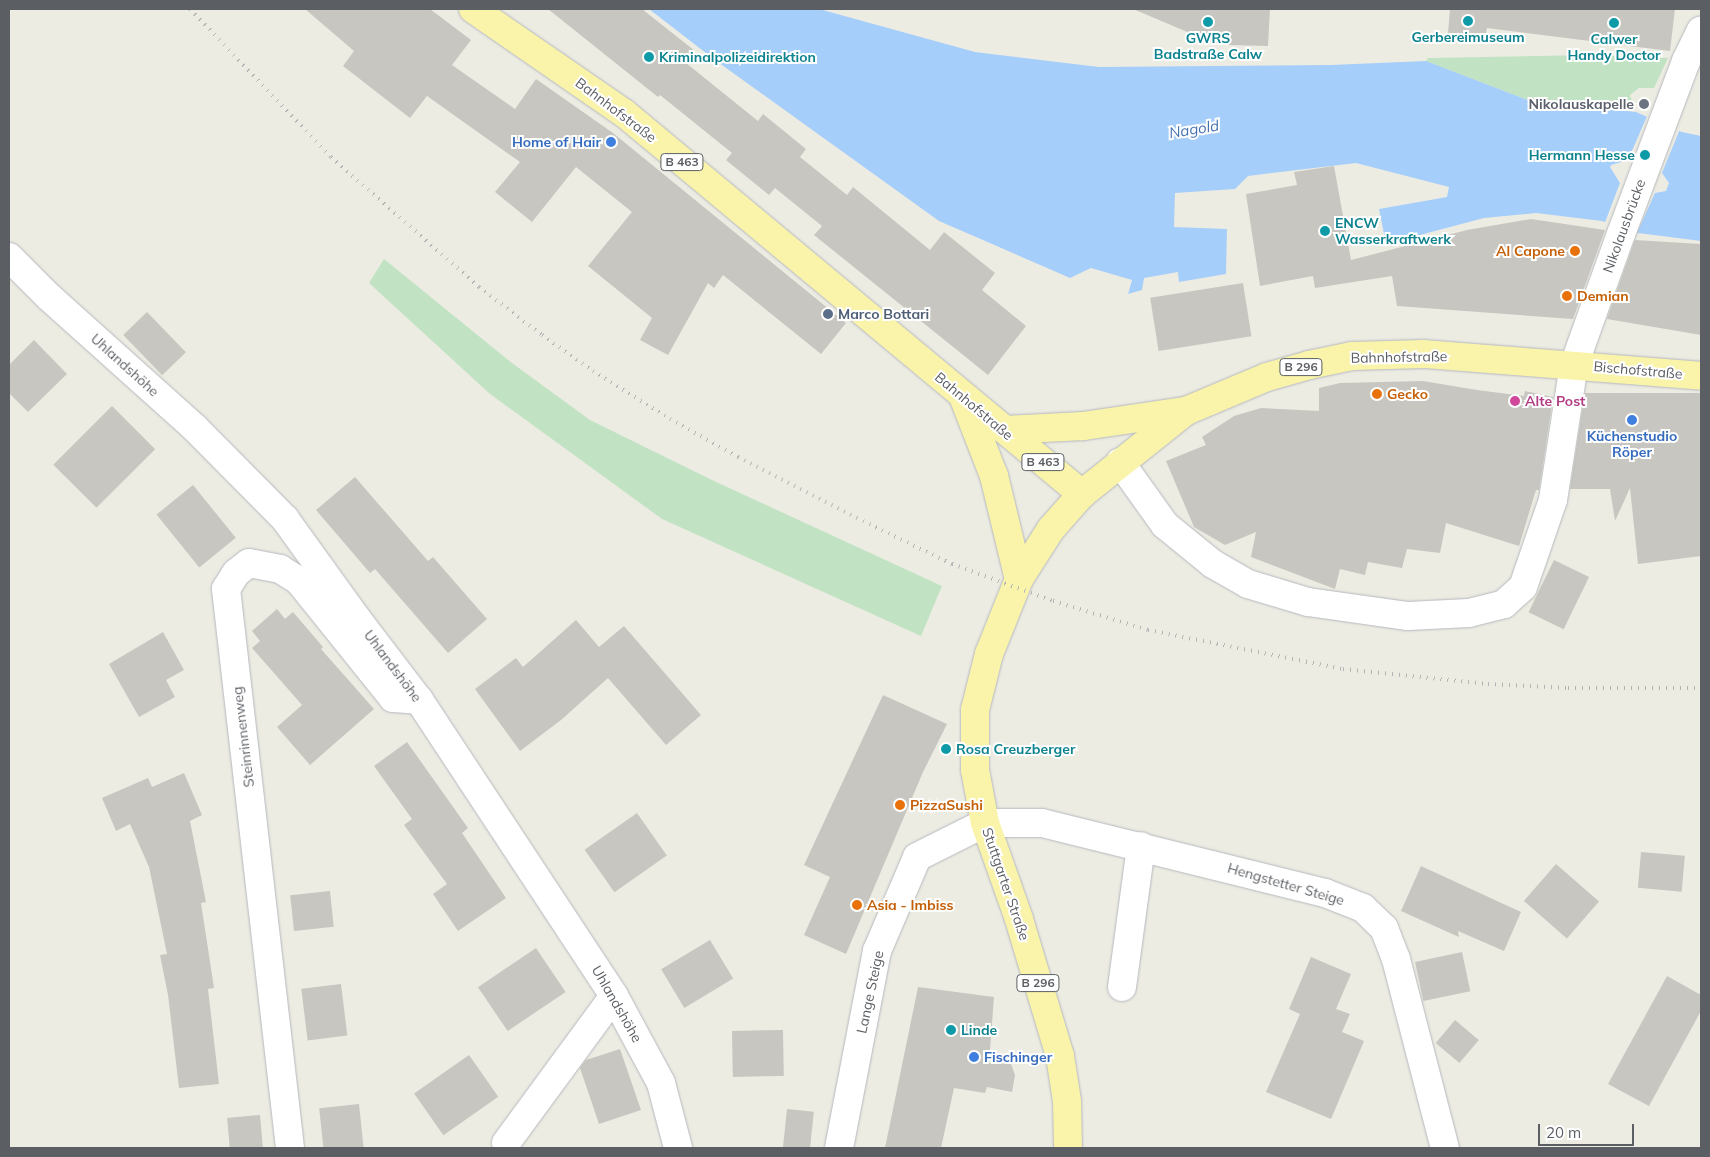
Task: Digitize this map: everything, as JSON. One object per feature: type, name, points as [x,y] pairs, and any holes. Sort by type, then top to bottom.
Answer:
[{"type":"main road","name":"Bahnhofstraße","points":[[473,9],[624,113],[964,398],[1082,494],[1186,411],[1266,377],[1352,356],[1424,354],[1574,365]]},
{"type":"main road","name":"Bischofstraße","points":[[1574,365],[1701,376]]},
{"type":"main road","points":[[964,398],[996,485],[1019,579]]},
{"type":"main road","points":[[1004,430],[1083,426],[1186,411]]},
{"type":"main road","name":"Stuttgarter Straße","points":[[1068,1148],[1067,1101],[1060,1056],[1020,919],[985,823],[975,770],[975,710],[989,654],[1019,579],[1051,529],[1082,494]]},
{"type":"street","name":"Nikolausbrücke","points":[[1120,462],[1165,525],[1213,564],[1248,584],[1308,602],[1408,616],[1469,613],[1504,604],[1523,587],[1553,500],[1574,365],[1620,234],[1686,61],[1701,30]]},
{"type":"street","name":"Uhlandshöhe","points":[[9,257],[49,297],[195,428],[286,519],[357,619],[419,700],[614,996],[661,1083],[678,1148]]},
{"type":"street","points":[[9,284],[49,297]]},
{"type":"street","name":"Steinrinnenweg","points":[[289,1139],[226,589],[236,573],[249,563],[280,569],[299,581],[393,698],[419,700]]},
{"type":"street","name":"Hengstetter Steige","points":[[985,823],[1042,823],[1325,892],[1363,908],[1384,928],[1396,959],[1445,1148]]},
{"type":"street","name":"Lange Steige","points":[[839,1148],[877,950],[917,857],[985,823]]},
{"type":"street","points":[[1122,986],[1141,846]]},
{"type":"street","points":[[506,1143],[614,996]]},
{"type":"green space","points":[[1588,55],[1668,58],[1654,88],[1639,88],[1630,95],[1635,110],[1525,99],[1426,61],[1428,58]]},
{"type":"green space","points":[[384,259],[512,363],[590,420],[714,481],[942,586],[921,636],[662,519],[490,394],[369,283]]},
{"type":"water","name":"Nagold","points":[[649,9],[819,9],[975,52],[1099,67],[1331,65],[1426,61],[1525,99],[1636,112],[1682,132],[1701,136],[1701,241],[1638,233],[1602,221],[1536,213],[1484,218],[1386,244],[1379,209],[1447,197],[1449,187],[1356,163],[1248,176],[1235,189],[1175,193],[1174,227],[1227,229],[1226,274],[1179,282],[1178,272],[1144,278],[1142,290],[1128,294],[1132,280],[1091,268],[1070,278],[939,221],[715,60]]},
{"type":"pier","points":[[1648,114],[1680,129],[1662,173],[1669,183],[1666,191],[1655,193],[1636,235],[1604,225],[1620,183],[1610,167],[1611,165],[1628,160]]},
{"type":"building","points":[[305,9],[430,9],[471,40],[452,65],[515,109],[536,79],[613,133],[846,323],[821,354],[723,275],[714,288],[708,283],[668,355],[640,340],[652,318],[588,266],[632,212],[576,167],[532,222],[495,192],[520,162],[427,96],[410,118],[343,66],[354,51]]},
{"type":"building","points":[[548,9],[642,9],[695,51],[686,63],[758,121],[763,114],[806,149],[800,157],[847,195],[853,187],[930,250],[944,232],[995,273],[982,290],[1026,326],[988,375],[814,235],[822,226],[775,188],[769,195],[726,160],[732,153],[660,95],[658,97]]},
{"type":"building","name":"GWRS Badstraße Calw","points":[[1133,9],[1270,9],[1268,46],[1230,45],[1211,42]]},
{"type":"building","name":"Calwer Handy Doctor","points":[[1450,9],[1675,9],[1670,51],[1487,28],[1485,37],[1448,33]]},
{"type":"building","points":[[1334,166],[1351,260],[1467,230],[1531,219],[1605,230],[1573,319],[1397,306],[1392,276],[1315,288],[1313,276],[1260,286],[1246,194],[1297,185],[1294,172]]},
{"type":"building","points":[[1635,240],[1701,244],[1701,335],[1607,319]]},
{"type":"building","points":[[1243,283],[1251,336],[1159,351],[1150,298]]},
{"type":"building","points":[[147,312],[186,352],[162,375],[123,335]]},
{"type":"building","points":[[34,340],[67,374],[28,412],[9,393],[9,365]]},
{"type":"building","points":[[1423,381],[1524,396],[1525,391],[1553,397],[1539,490],[1536,490],[1519,546],[1446,523],[1440,553],[1407,549],[1402,568],[1368,562],[1365,575],[1340,569],[1335,589],[1251,557],[1256,532],[1225,545],[1194,527],[1166,461],[1206,445],[1202,437],[1234,416],[1261,408],[1319,411],[1319,388],[1340,383]]},
{"type":"building","points":[[1585,393],[1701,393],[1701,556],[1638,564],[1630,488],[1615,521],[1610,489],[1570,489]]},
{"type":"building","points":[[112,406],[155,449],[96,508],[53,465]]},
{"type":"building","points":[[355,477],[428,561],[433,557],[487,619],[448,653],[375,569],[370,573],[316,510]]},
{"type":"building","points":[[193,485],[236,538],[199,567],[156,515]]},
{"type":"building","points":[[1554,560],[1589,577],[1564,629],[1529,612]]},
{"type":"building","points":[[277,609],[285,619],[293,612],[323,647],[321,649],[374,709],[310,765],[277,727],[302,705],[252,648],[260,641],[252,631]]},
{"type":"building","points":[[576,620],[599,647],[624,626],[701,715],[666,745],[608,678],[561,720],[520,751],[475,689],[516,658],[523,667]]},
{"type":"building","points":[[163,632],[184,670],[166,680],[175,697],[139,717],[109,664]]},
{"type":"building","points":[[883,695],[947,724],[923,772],[846,954],[804,935],[830,877],[804,865]]},
{"type":"building","points":[[407,742],[468,828],[462,833],[506,898],[458,931],[433,894],[447,884],[404,825],[412,819],[374,766]]},
{"type":"building","points":[[184,773],[202,815],[190,821],[206,902],[201,903],[214,988],[208,989],[219,1084],[179,1088],[168,995],[160,955],[167,954],[149,867],[130,824],[116,831],[102,798],[148,778],[152,787]]},
{"type":"building","points":[[637,813],[667,856],[614,892],[585,850]]},
{"type":"building","points":[[1641,852],[1685,856],[1682,892],[1638,888]]},
{"type":"building","points":[[1556,864],[1599,901],[1567,938],[1524,901]]},
{"type":"building","points":[[1421,866],[1521,912],[1504,951],[1458,931],[1459,937],[1401,911]]},
{"type":"building","points":[[330,891],[334,927],[294,931],[290,895]]},
{"type":"building","points":[[710,940],[733,979],[684,1008],[661,969]]},
{"type":"building","points":[[536,948],[566,992],[508,1031],[478,987]]},
{"type":"building","points":[[1462,952],[1470,991],[1423,1001],[1415,962]]},
{"type":"building","points":[[1311,957],[1351,974],[1336,1009],[1350,1014],[1342,1032],[1364,1041],[1331,1119],[1266,1092],[1300,1014],[1289,1009]]},
{"type":"building","points":[[1667,976],[1701,995],[1701,1011],[1649,1106],[1608,1084]]},
{"type":"building","points":[[341,984],[347,1036],[308,1040],[301,989]]},
{"type":"building","name":"Linde","points":[[918,987],[994,997],[989,1063],[1011,1064],[1015,1075],[1012,1092],[987,1087],[985,1093],[954,1088],[941,1148],[885,1148]]},
{"type":"building","points":[[1455,1020],[1479,1040],[1459,1063],[1436,1043]]},
{"type":"building","points":[[783,1030],[784,1076],[733,1077],[732,1031]]},
{"type":"building","points":[[620,1049],[641,1110],[599,1124],[580,1068],[586,1060]]},
{"type":"building","points":[[469,1055],[498,1097],[443,1135],[414,1093]]},
{"type":"building","points":[[359,1104],[364,1148],[323,1148],[319,1108]]},
{"type":"building","points":[[787,1109],[814,1112],[810,1148],[783,1148]]},
{"type":"building","points":[[260,1115],[263,1148],[230,1148],[227,1118]]},
{"type":"railway","points":[[190,9],[331,157],[479,287],[542,335],[593,371],[670,419],[738,457],[952,564],[1053,601],[1148,630],[1343,669],[1488,684],[1568,688],[1701,688]]},
{"type":"place","name":"Gerbereimuseum","points":[[1468,21]]},
{"type":"place","name":"GWRS Badstraße Calw","points":[[1208,22]]},
{"type":"place","name":"Calwer Handy Doctor","points":[[1614,23]]},
{"type":"place","name":"Kriminalpolizeidirektion","points":[[649,57]]},
{"type":"place","name":"Nikolauskapelle","points":[[1644,104]]},
{"type":"place","name":"Home of Hair","points":[[611,142]]},
{"type":"place","name":"Hermann Hesse","points":[[1645,155]]},
{"type":"place","name":"ENCW Wasserkraftwerk","points":[[1325,231]]},
{"type":"place","name":"Al Capone","points":[[1575,251]]},
{"type":"place","name":"Demian","points":[[1567,296]]},
{"type":"place","name":"Marco Bottari","points":[[828,314]]},
{"type":"place","name":"Gecko","points":[[1377,394]]},
{"type":"place","name":"Alte Post","points":[[1515,401]]},
{"type":"place","name":"Küchenstudio Röper","points":[[1632,420]]},
{"type":"place","name":"Rosa Creuzberger","points":[[946,749]]},
{"type":"place","name":"PizzaSushi","points":[[900,805]]},
{"type":"place","name":"Asia - Imbiss","points":[[857,905]]},
{"type":"place","name":"Linde","points":[[951,1030]]},
{"type":"place","name":"Fischinger","points":[[974,1057]]}]
